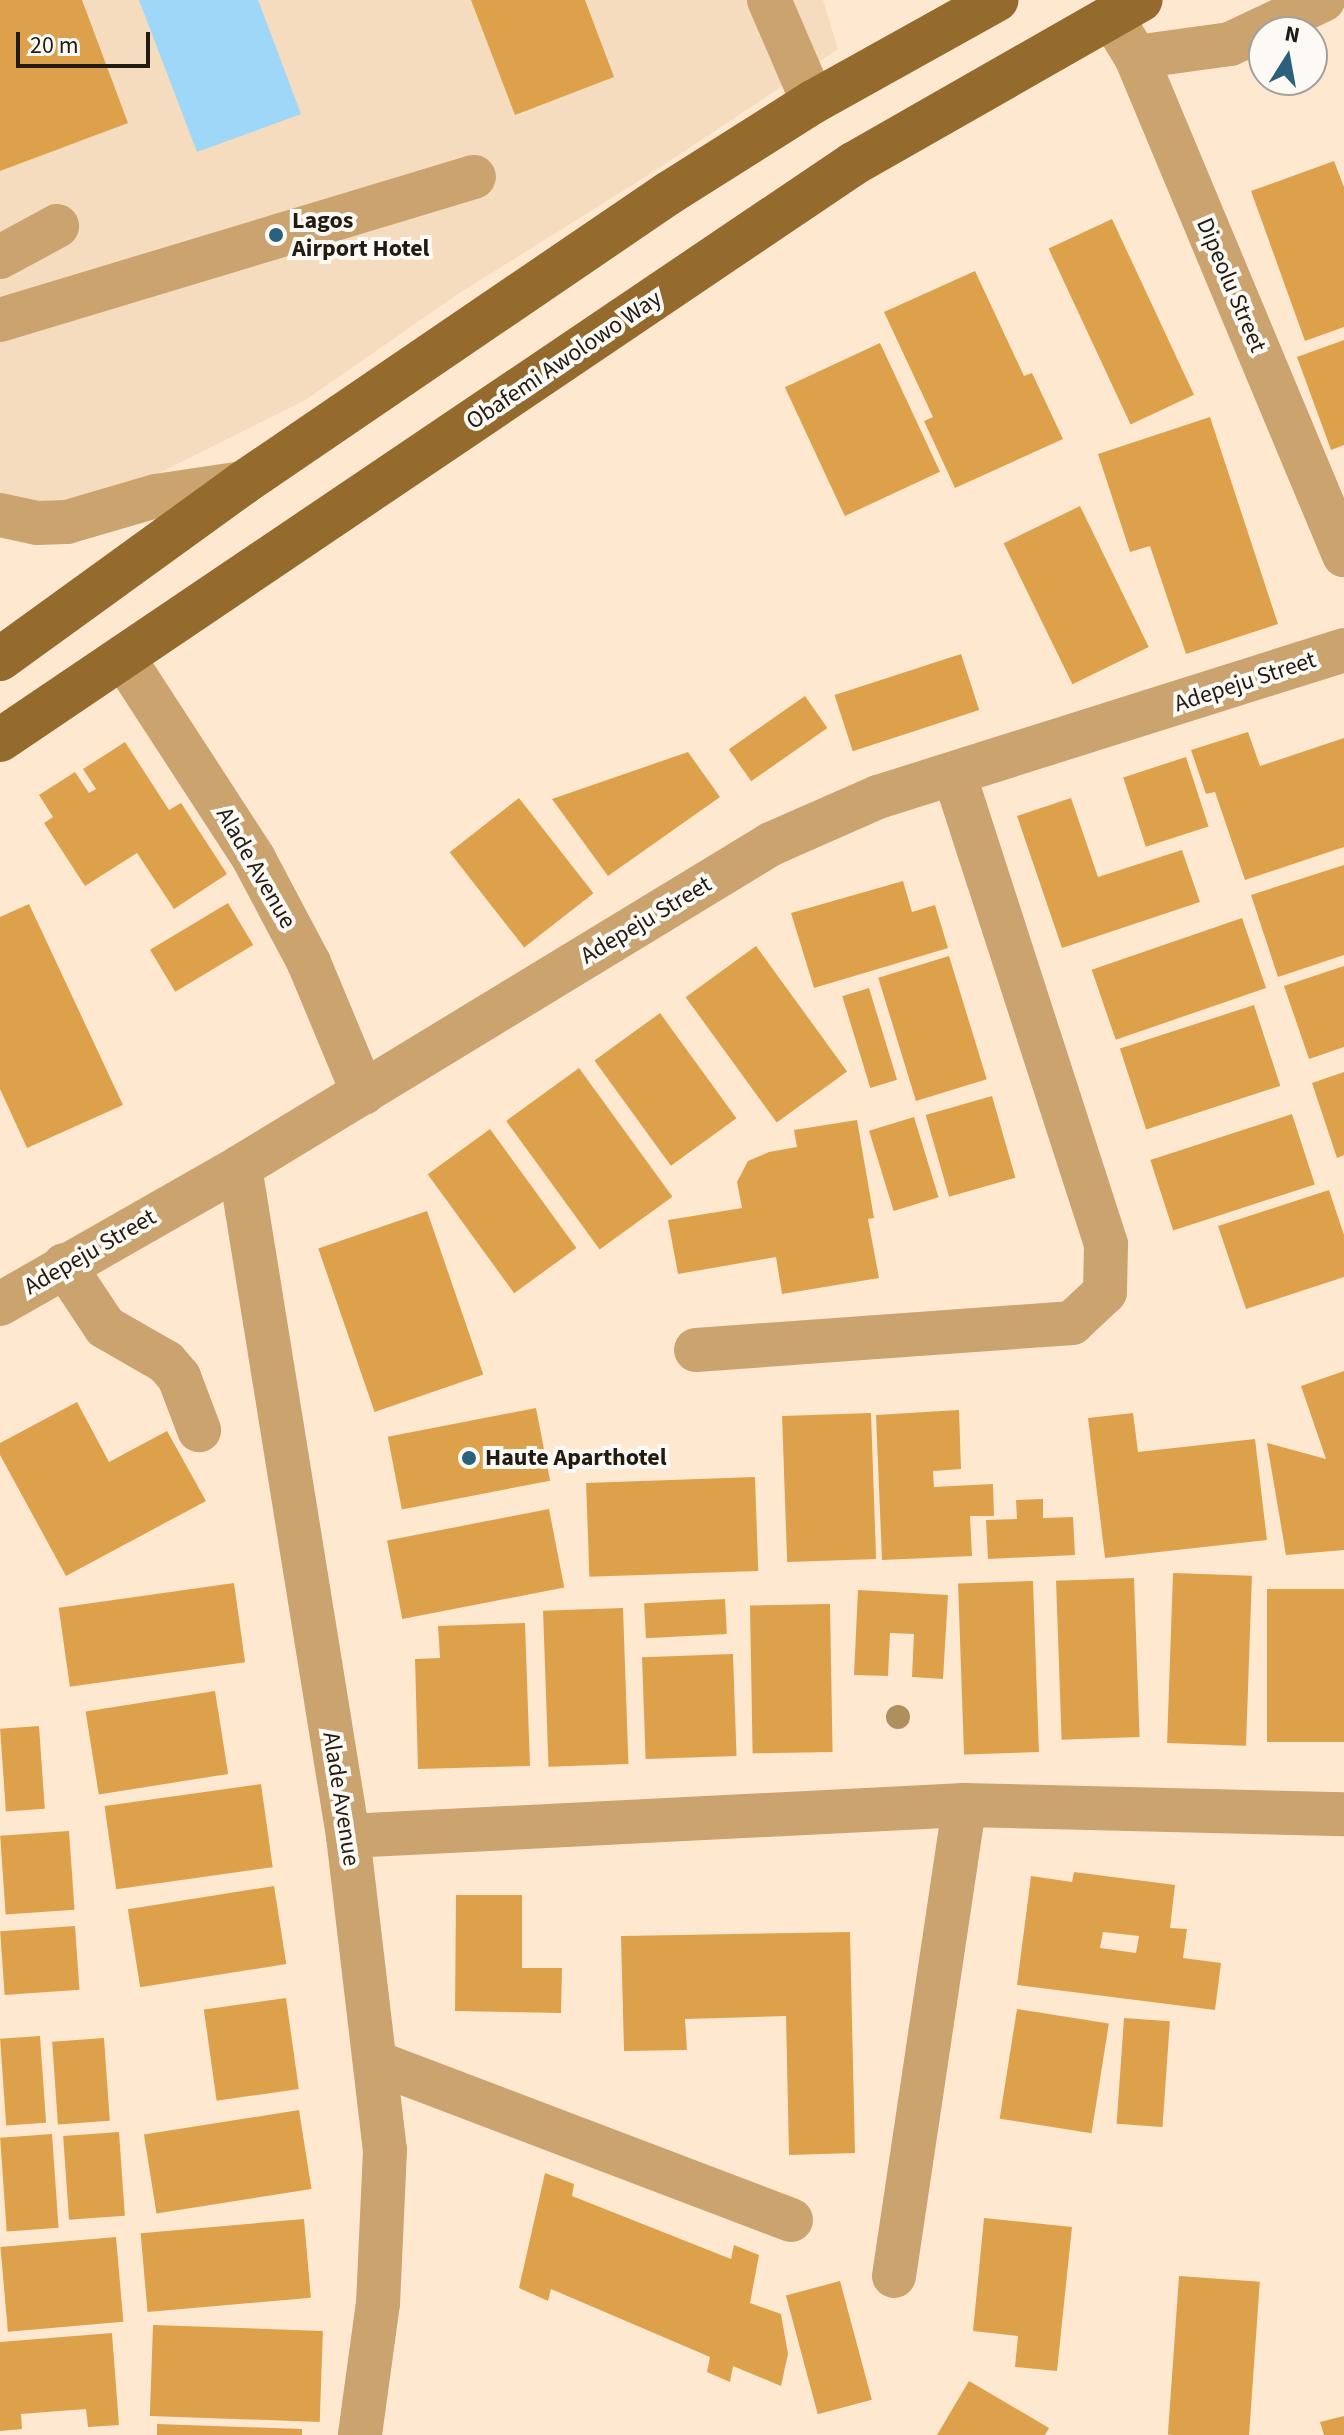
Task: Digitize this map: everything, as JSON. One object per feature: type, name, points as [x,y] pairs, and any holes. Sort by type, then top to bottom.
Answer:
[{"type":"main road","points":[[0,659],[243,483],[669,193],[813,102],[996,0]]},
{"type":"main road","name":"Obafemi Awolowo Way","points":[[0,740],[853,164],[1127,9]]},
{"type":"street","points":[[769,0],[813,102]]},
{"type":"street","points":[[1136,57],[1230,44],[1323,0]]},
{"type":"street","name":"Dipeolu Street","points":[[1127,9],[1136,57],[1344,555]]},
{"type":"street","points":[[0,320],[474,177]]},
{"type":"street","points":[[0,257],[57,226]]},
{"type":"street","points":[[0,515],[37,523],[67,522],[156,496],[243,483]]},
{"type":"street","name":"Adepeju Street","points":[[0,1304],[240,1167],[771,844],[878,797],[1344,650]]},
{"type":"street","name":"Alade Avenue","points":[[123,657],[254,859],[309,963],[363,1093]]},
{"type":"street","points":[[696,1350],[1072,1323],[1105,1292],[1106,1244],[954,774]]},
{"type":"street","name":"Alade Avenue","points":[[240,1167],[348,1836],[385,2150],[378,2303],[360,2435]]},
{"type":"street","points":[[64,1265],[105,1327],[166,1362],[179,1377],[199,1430]]},
{"type":"street","points":[[894,2276],[964,1805]]},
{"type":"street","points":[[348,1836],[964,1805],[1344,1814]]},
{"type":"street","points":[[375,2062],[791,2220]]},
{"type":"shaded area","name":"Lagos Airport Hotel","points":[[0,0],[823,0],[838,49],[647,176],[458,294],[304,401],[117,494],[76,507],[0,500]]},
{"type":"water","points":[[139,0],[258,0],[301,114],[197,152]]},
{"type":"building","points":[[0,0],[82,0],[128,123],[0,171]]},
{"type":"building","points":[[471,0],[585,0],[614,77],[515,115]]},
{"type":"building","points":[[1334,161],[1344,187],[1344,327],[1305,341],[1251,191]]},
{"type":"building","points":[[1112,219],[1194,395],[1131,424],[1049,249]]},
{"type":"building","points":[[975,271],[1024,376],[1032,373],[1063,439],[955,488],[924,421],[933,417],[884,312]]},
{"type":"building","points":[[1344,340],[1344,445],[1331,450],[1297,357]]},
{"type":"building","points":[[880,343],[940,472],[845,516],[785,387]]},
{"type":"building","points":[[1210,417],[1278,624],[1186,654],[1150,546],[1130,552],[1098,454]]},
{"type":"building","points":[[1080,506],[1149,647],[1072,684],[1004,543]]},
{"type":"building","points":[[961,654],[979,710],[853,751],[835,695]]},
{"type":"building","points":[[805,696],[827,728],[751,781],[729,749]]},
{"type":"building","points":[[1248,732],[1260,766],[1344,738],[1344,847],[1245,880],[1215,792],[1206,794],[1191,750]]},
{"type":"building","points":[[125,742],[169,810],[181,803],[227,874],[174,909],[137,853],[85,886],[44,823],[53,817],[39,795],[75,772],[89,793],[96,789],[83,769]]},
{"type":"building","points":[[688,752],[720,797],[608,876],[552,799]]},
{"type":"building","points":[[1186,757],[1209,826],[1146,847],[1123,777]]},
{"type":"building","points":[[519,798],[593,893],[524,948],[450,852]]},
{"type":"building","points":[[1071,798],[1098,877],[1182,850],[1200,902],[1062,948],[1017,816]]},
{"type":"building","points":[[1344,865],[1344,955],[1278,977],[1251,895]]},
{"type":"building","points":[[903,881],[912,912],[935,905],[948,948],[814,988],[791,913]]},
{"type":"building","points":[[228,903],[253,945],[175,992],[150,950]]},
{"type":"building","points":[[29,904],[123,1105],[27,1148],[0,1089],[0,917]]},
{"type":"building","points":[[1242,918],[1266,988],[1116,1040],[1092,970]]},
{"type":"building","points":[[756,946],[847,1071],[777,1123],[686,997]]},
{"type":"building","points":[[949,956],[987,1079],[916,1101],[878,978]]},
{"type":"building","points":[[1344,966],[1344,1047],[1309,1059],[1284,986]]},
{"type":"building","points":[[869,988],[897,1080],[870,1088],[842,996]]},
{"type":"building","points":[[1254,1005],[1280,1086],[1146,1129],[1120,1049]]},
{"type":"building","points":[[660,1013],[736,1118],[671,1166],[594,1061]]},
{"type":"building","points":[[579,1068],[672,1197],[600,1250],[506,1121]]},
{"type":"building","points":[[1344,1072],[1344,1155],[1337,1158],[1312,1083]]},
{"type":"building","points":[[992,1096],[1015,1178],[949,1197],[926,1115]]},
{"type":"building","points":[[1292,1114],[1315,1184],[1173,1230],[1150,1160]]},
{"type":"building","points":[[914,1117],[939,1197],[894,1211],[869,1131]]},
{"type":"building","points":[[857,1120],[874,1218],[868,1219],[879,1278],[782,1294],[776,1257],[678,1274],[668,1220],[742,1208],[737,1182],[748,1161],[769,1152],[797,1147],[794,1130]]},
{"type":"building","points":[[490,1129],[576,1248],[514,1293],[428,1174]]},
{"type":"building","points":[[1329,1190],[1344,1235],[1344,1277],[1246,1309],[1218,1226]]},
{"type":"building","points":[[427,1211],[483,1375],[375,1412],[318,1248]]},
{"type":"building","points":[[1344,1371],[1344,1550],[1286,1555],[1267,1443],[1326,1459],[1301,1386]]},
{"type":"building","points":[[77,1402],[109,1462],[167,1431],[206,1501],[66,1576],[0,1455],[0,1443]]},
{"type":"building","name":"Haute Aparthotel","points":[[536,1408],[550,1481],[402,1509],[388,1437]]},
{"type":"building","points":[[959,1410],[961,1469],[933,1471],[934,1487],[993,1484],[994,1516],[970,1516],[972,1556],[882,1560],[876,1415]]},
{"type":"building","points":[[871,1413],[876,1559],[787,1562],[782,1416]]},
{"type":"building","points":[[1133,1413],[1138,1452],[1255,1439],[1267,1540],[1105,1558],[1088,1418]]},
{"type":"building","points":[[755,1477],[758,1571],[589,1577],[586,1483]]},
{"type":"building","points":[[1043,1499],[1043,1518],[1073,1517],[1075,1555],[988,1559],[986,1520],[1017,1519],[1016,1500]]},
{"type":"building","points":[[549,1509],[564,1588],[402,1619],[387,1540]]},
{"type":"building","points":[[1173,1573],[1252,1576],[1246,1746],[1167,1743]]},
{"type":"building","points":[[1134,1578],[1140,1737],[1062,1740],[1056,1581]]},
{"type":"building","points":[[1033,1581],[1039,1752],[964,1755],[958,1584]]},
{"type":"building","points":[[234,1583],[245,1662],[70,1687],[59,1608]]},
{"type":"building","points":[[1267,1589],[1344,1589],[1344,1742],[1267,1742]]},
{"type":"building","points":[[858,1590],[948,1595],[943,1679],[912,1677],[914,1634],[890,1633],[888,1676],[854,1675]]},
{"type":"building","points":[[725,1599],[727,1634],[646,1638],[644,1603]]},
{"type":"building","points":[[830,1604],[833,1752],[753,1753],[750,1605]]},
{"type":"building","points":[[623,1608],[628,1764],[548,1767],[543,1611]]},
{"type":"building","points":[[525,1623],[530,1766],[418,1769],[415,1659],[440,1658],[438,1626]]},
{"type":"building","points":[[733,1654],[737,1756],[646,1759],[642,1657]]},
{"type":"building","points":[[215,1691],[228,1774],[99,1794],[86,1711]]},
{"type":"building","points":[[39,1726],[45,1809],[6,1812],[0,1729]]},
{"type":"building","points":[[261,1784],[273,1867],[116,1889],[105,1806]]},
{"type":"building","points":[[69,1831],[75,1910],[6,1915],[0,1836]]},
{"type":"building","points":[[1074,1872],[1175,1885],[1170,1928],[1187,1929],[1183,1958],[1221,1963],[1215,2010],[1017,1985],[1031,1876],[1072,1882]],"holes":[[[1103,1932],[1139,1936],[1136,1953],[1100,1948]]]},
{"type":"building","points":[[274,1886],[286,1964],[140,1987],[128,1909]]},
{"type":"building","points":[[456,1895],[522,1895],[522,1968],[562,1968],[561,2013],[455,2011]]},
{"type":"building","points":[[75,1926],[79,1990],[5,1995],[0,1931]]},
{"type":"building","points":[[850,1932],[855,2153],[789,2155],[786,2016],[685,2019],[687,2050],[624,2051],[621,1936]]},
{"type":"building","points":[[286,1998],[299,2089],[217,2101],[204,2010]]},
{"type":"building","points":[[1017,2009],[1109,2024],[1091,2133],[1000,2119]]},
{"type":"building","points":[[1124,2018],[1170,2021],[1162,2127],[1117,2124]]},
{"type":"building","points":[[40,2036],[46,2123],[6,2126],[0,2039]]},
{"type":"building","points":[[104,2038],[110,2121],[58,2124],[52,2042]]},
{"type":"building","points":[[299,2110],[312,2189],[156,2214],[144,2135]]},
{"type":"building","points":[[119,2132],[125,2216],[69,2220],[63,2136]]},
{"type":"building","points":[[52,2134],[59,2228],[7,2231],[0,2138]]},
{"type":"building","points":[[545,2173],[574,2184],[572,2196],[731,2259],[734,2245],[759,2255],[750,2303],[781,2314],[788,2354],[781,2386],[733,2366],[730,2382],[707,2372],[710,2357],[551,2289],[548,2301],[519,2288]]},
{"type":"building","points":[[984,2218],[1072,2227],[1057,2371],[1015,2367],[1018,2336],[973,2331]]},
{"type":"building","points":[[304,2219],[311,2298],[148,2312],[141,2233]]},
{"type":"building","points":[[116,2237],[123,2322],[8,2332],[0,2247]]},
{"type":"building","points":[[1179,2276],[1260,2282],[1249,2435],[1168,2435]]},
{"type":"building","points":[[840,2281],[872,2400],[818,2414],[786,2295]]},
{"type":"building","points":[[153,2325],[323,2331],[320,2422],[150,2416]]},
{"type":"building","points":[[112,2333],[119,2425],[88,2427],[86,2409],[21,2414],[22,2429],[0,2431],[0,2342]]},
{"type":"building","points":[[969,2381],[1049,2428],[1045,2435],[937,2435]]},
{"type":"building","points":[[1344,2416],[1344,2435],[1324,2435],[1320,2422]]},
{"type":"building","points":[[157,2424],[302,2429],[302,2435],[157,2435]]},
{"type":"place","name":"Lagos Airport Hotel","points":[[276,235]]},
{"type":"place","name":"Haute Aparthotel","points":[[469,1458]]}]
